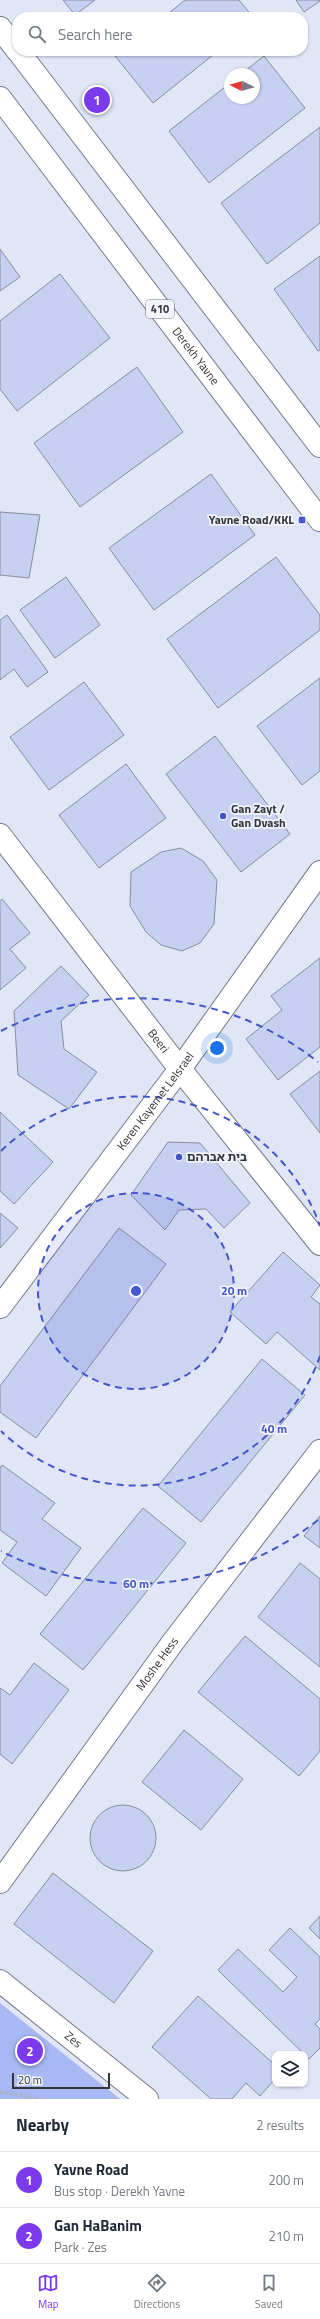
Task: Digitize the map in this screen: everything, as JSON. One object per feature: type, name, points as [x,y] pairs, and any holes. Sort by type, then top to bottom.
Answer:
[{"type":"street","points":[[0,28],[12,44]]},
{"type":"street","points":[[21,56],[320,446]]},
{"type":"street","name":"Derekh Yavne","points":[[0,98],[320,520]]},
{"type":"street","name":"Beeri","points":[[0,835],[180,1068],[320,1244]]},
{"type":"street","name":"Keren Kayemet LeIsrael","points":[[0,1307],[180,1068],[320,872]]},
{"type":"street","name":"Moshe Hess","points":[[0,1882],[173,1642],[320,1451]]},
{"type":"street","name":"Zes","points":[[0,1981],[147,2099]]},
{"type":"path","points":[[0,2092],[41,2099]]},
{"type":"shaded area","points":[[0,2003],[120,2099],[0,2099]]},
{"type":"building","points":[[63,0],[95,0],[79,12],[73,12]]},
{"type":"building","points":[[185,0],[239,0],[249,12],[170,12]]},
{"type":"building","points":[[296,0],[320,0],[320,1],[304,12]]},
{"type":"building","points":[[115,56],[212,56],[153,103]]},
{"type":"building","points":[[264,56],[305,108],[209,183],[169,131],[224,88],[224,104],[260,104],[260,68],[249,68]]},
{"type":"building","points":[[320,127],[320,223],[267,264],[221,203]]},
{"type":"building","points":[[0,249],[20,277],[0,291]]},
{"type":"building","points":[[320,256],[320,350],[318,351],[274,289]]},
{"type":"building","points":[[60,274],[110,338],[17,411],[0,389],[0,321]]},
{"type":"building","points":[[137,367],[183,432],[80,507],[34,443]]},
{"type":"building","points":[[211,474],[255,535],[154,610],[109,548]]},
{"type":"building","points":[[0,512],[40,515],[29,578],[0,575]]},
{"type":"building","points":[[276,557],[320,615],[320,630],[218,708],[167,639]]},
{"type":"building","points":[[66,577],[100,625],[55,658],[20,610]]},
{"type":"building","points":[[7,615],[48,672],[27,687],[14,669],[0,680],[0,620]]},
{"type":"building","points":[[320,678],[320,771],[302,785],[257,726]]},
{"type":"building","points":[[84,682],[124,735],[49,790],[10,737]]},
{"type":"building","name":"Gan Zayt / Gan Dvash","points":[[215,736],[290,834],[241,872],[166,774]]},
{"type":"building","points":[[126,764],[166,818],[99,868],[59,815]]},
{"type":"building","points":[[181,848],[203,861],[217,880],[214,924],[200,943],[182,951],[161,945],[146,932],[130,906],[131,872],[161,852]]},
{"type":"building","points":[[2,899],[30,933],[10,949],[26,968],[0,990],[0,901]]},
{"type":"building","points":[[320,958],[320,1047],[278,1080],[246,1039],[282,1010],[271,996]]},
{"type":"building","points":[[61,966],[89,995],[61,1021],[64,1049],[97,1072],[69,1109],[18,1075],[14,1011]]},
{"type":"building","points":[[320,1071],[320,1133],[290,1094]]},
{"type":"building","points":[[0,1112],[53,1162],[14,1204],[0,1191]]},
{"type":"building","points":[[168,1142],[200,1143],[250,1203],[224,1228],[206,1209],[179,1210],[165,1230],[131,1195]]},
{"type":"building","points":[[0,1213],[18,1228],[0,1248]]},
{"type":"building","points":[[119,1228],[166,1264],[36,1438],[0,1412],[0,1386]]},
{"type":"building","points":[[283,1252],[320,1285],[311,1297],[320,1304],[320,1370],[277,1332],[266,1344],[230,1312]]},
{"type":"building","points":[[262,1359],[305,1395],[201,1522],[158,1486]]},
{"type":"building","points":[[2,1465],[55,1503],[42,1519],[81,1548],[46,1596],[2,1563],[17,1542],[0,1530],[0,1468]]},
{"type":"building","points":[[143,1508],[186,1543],[83,1670],[40,1634]]},
{"type":"building","points":[[320,1516],[320,1548],[304,1536]]},
{"type":"building","points":[[300,1563],[320,1579],[320,1667],[258,1617]]},
{"type":"building","points":[[245,1636],[320,1699],[320,1751],[299,1776],[198,1692]]},
{"type":"building","points":[[34,1663],[69,1690],[12,1764],[0,1754],[0,1688],[10,1695]]},
{"type":"building","points":[[184,1730],[243,1779],[201,1830],[142,1782]]},
{"type":"building","points":[[123,1805],[135,1808],[146,1815],[153,1826],[156,1838],[153,1850],[146,1861],[135,1868],[123,1871],[111,1868],[100,1861],[93,1850],[90,1838],[93,1826],[100,1815],[111,1808]]},
{"type":"building","points":[[53,1873],[153,1951],[114,2003],[14,1924]]},
{"type":"building","points":[[320,1916],[320,1939],[309,1928]]},
{"type":"building","points":[[290,1928],[320,1957],[320,2019],[315,2024],[320,2029],[320,2048],[309,2059],[308,2051],[301,2051],[218,1970],[238,1949],[283,1992],[297,1977],[269,1950]]},
{"type":"building","points":[[198,1996],[272,2062],[272,2082],[260,2096],[246,2083],[232,2099],[211,2099],[152,2047]]},
{"type":"place","name":"Yavne Road","points":[[97,100]]},
{"type":"place","name":"Yavne Road/KKL","points":[[302,520]]},
{"type":"place","name":"Gan Zayt / Gan Dvash","points":[[223,816]]},
{"type":"place","name":"בית אברהם","points":[[179,1157]]},
{"type":"place","name":"Gan HaBanim","points":[[30,2051]]}]
